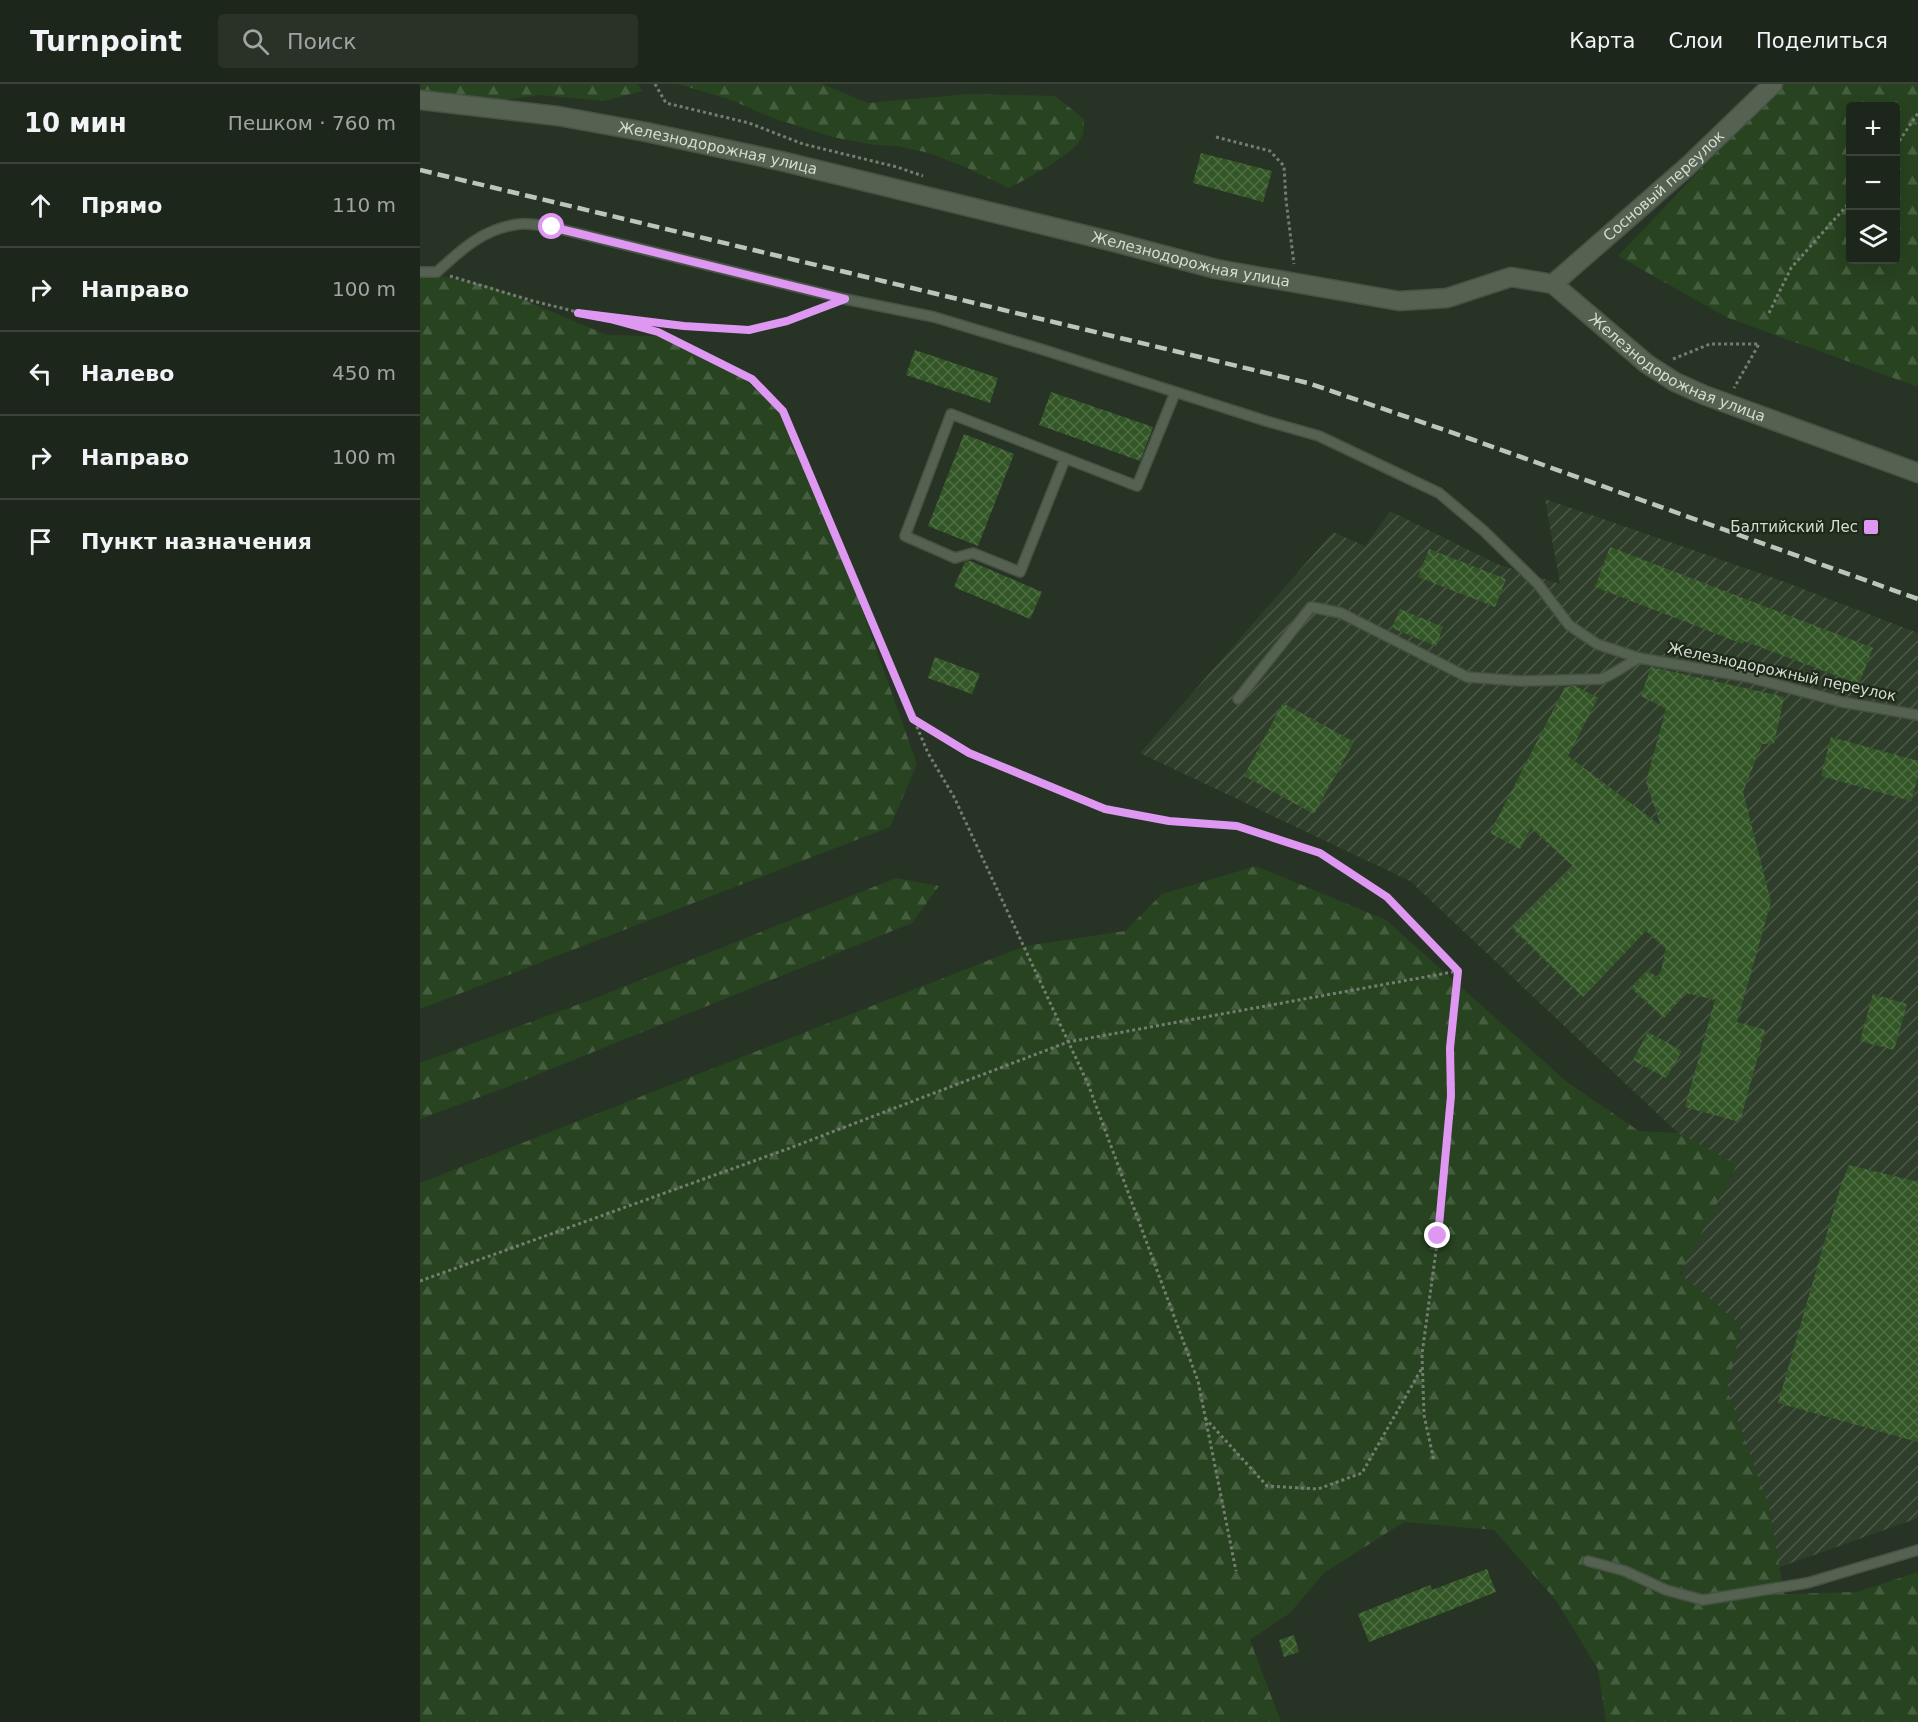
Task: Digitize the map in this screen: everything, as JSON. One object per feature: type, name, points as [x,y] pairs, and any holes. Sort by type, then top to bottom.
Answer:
[{"type":"street","name":"Сосновый переулок","points":[[1553,285],[1688,166],[1773,84]]},
{"type":"street","name":"Железнодорожная улица","points":[[420,100],[558,116],[646,132],[781,161],[1216,269],[1400,301],[1447,298],[1511,277],[1553,285],[1647,364],[1675,382],[1725,403],[1918,473]]},
{"type":"lane","points":[[420,272],[437,272],[464,246],[495,230],[521,224],[552,227],[845,299],[934,318],[1319,436],[1439,493],[1484,531],[1538,584],[1569,625],[1597,644],[1639,658]]},
{"type":"lane","points":[[1065,459],[1020,572],[973,553],[955,558],[905,536],[951,414],[1137,486],[1175,393]]},
{"type":"lane","points":[[1238,699],[1311,608],[1341,613],[1467,677],[1521,681],[1602,679],[1614,675],[1625,665],[1639,658]]},
{"type":"lane","name":"Железнодорожный переулок","points":[[1639,658],[1748,677],[1842,702],[1918,715]]},
{"type":"lane","points":[[1588,1561],[1625,1571],[1666,1590],[1703,1600],[1807,1583],[1918,1550]]},
{"type":"path","name":"Железнодорожная улица","points":[[655,84],[666,103],[748,123],[803,144],[897,167],[931,178]]},
{"type":"path","points":[[1900,140],[1918,114]]},
{"type":"path","name":"Железнодорожная улица","points":[[1216,137],[1270,151],[1284,166],[1294,266]]},
{"type":"path","points":[[1768,314],[1791,268],[1846,208]]},
{"type":"path","points":[[437,272],[578,313],[658,332],[752,379],[783,411],[928,753],[954,796],[1088,1084],[1198,1381],[1236,1571]]},
{"type":"path","points":[[578,313],[684,326],[749,330],[787,321],[845,299]]},
{"type":"path","points":[[1647,364],[1670,360],[1710,344],[1759,344],[1725,403]]},
{"type":"path","points":[[913,719],[969,753],[1105,809],[1169,821],[1237,826],[1320,853],[1387,897],[1458,971],[1450,1048],[1451,1096],[1438,1236],[1422,1354],[1424,1415],[1434,1461]]},
{"type":"path","points":[[420,1281],[790,1148],[1068,1042],[1458,971]]},
{"type":"path","points":[[1204,1418],[1267,1486],[1318,1489],[1362,1473],[1423,1366]]},
{"type":"shaded area","points":[[1545,499],[1774,578],[1918,633],[1918,1518],[1741,1581],[1684,1350],[1678,1133],[1410,881],[1140,753],[1333,532],[1365,546],[1390,511],[1497,564],[1560,584]]},
{"type":"green space","points":[[420,84],[637,84],[643,91],[603,101],[540,95],[477,104],[420,101]]},
{"type":"green space","points":[[678,84],[822,84],[868,103],[970,94],[1055,96],[1084,119],[1084,130],[1078,144],[1070,151],[1049,166],[1009,188],[929,153],[832,137],[773,118],[731,100]]},
{"type":"green space","points":[[1782,84],[1918,84],[1918,387],[1726,317],[1618,256]]},
{"type":"green space","points":[[420,271],[493,287],[607,335],[658,336],[744,379],[780,412],[853,584],[917,764],[890,827],[420,1009]]},
{"type":"green space","points":[[1256,866],[1386,920],[1567,1082],[1639,1131],[1679,1133],[1737,1165],[1680,1274],[1741,1325],[1727,1390],[1769,1507],[1784,1594],[1857,1592],[1918,1572],[1918,1722],[1606,1722],[1598,1669],[1555,1599],[1494,1530],[1404,1522],[1324,1573],[1290,1613],[1250,1640],[1281,1722],[420,1722],[420,1183],[1025,946],[1125,931],[1162,894]]},
{"type":"green space","points":[[896,878],[939,886],[912,923],[507,1087],[420,1119],[420,1063],[598,997]]},
{"type":"building","points":[[1201,153],[1272,171],[1263,202],[1193,183]]},
{"type":"building","points":[[915,350],[998,378],[990,403],[906,375]]},
{"type":"building","points":[[1051,392],[1153,427],[1140,461],[1039,425]]},
{"type":"building","points":[[964,434],[1014,454],[978,546],[928,526]]},
{"type":"building","points":[[1610,547],[1873,648],[1859,684],[1744,641],[1743,644],[1595,587]]},
{"type":"building","points":[[1429,549],[1506,579],[1495,607],[1418,577]]},
{"type":"building","points":[[970,561],[1042,592],[1030,619],[954,587],[965,562]]},
{"type":"building","points":[[1400,609],[1443,627],[1436,646],[1392,628]]},
{"type":"building","points":[[935,657],[980,674],[972,694],[928,678]]},
{"type":"building","points":[[1651,667],[1784,697],[1774,744],[1762,744],[1743,792],[1771,902],[1737,1022],[1765,1030],[1740,1122],[1685,1107],[1715,1000],[1686,993],[1664,1018],[1631,988],[1648,970],[1659,979],[1666,949],[1646,931],[1583,997],[1512,928],[1573,866],[1531,828],[1520,849],[1490,833],[1565,687],[1575,686],[1598,698],[1568,756],[1661,826],[1646,782],[1666,709],[1641,696]]},
{"type":"building","points":[[1283,703],[1354,742],[1314,814],[1244,776]]},
{"type":"building","points":[[1831,737],[1918,761],[1918,777],[1911,801],[1821,776]]},
{"type":"building","points":[[1873,994],[1907,1004],[1894,1050],[1860,1041]]},
{"type":"building","points":[[1648,1032],[1682,1051],[1666,1078],[1633,1060]]},
{"type":"building","points":[[1849,1165],[1918,1182],[1918,1442],[1778,1403],[1840,1188]]},
{"type":"building","points":[[1487,1569],[1496,1592],[1369,1642],[1358,1614],[1430,1585],[1432,1590]]},
{"type":"building","points":[[1294,1635],[1299,1652],[1284,1657],[1279,1640]]},
{"type":"railway","points":[[420,170],[1308,383],[1918,599]]},
{"type":"place","name":"Балтийский Лес","points":[[1871,527]]},
{"type":"route","points":[[552,227],[845,299],[787,321],[749,330],[684,326],[578,313],[658,332],[752,379],[783,411],[913,719],[969,753],[1105,809],[1169,821],[1237,826],[1320,853],[1387,897],[1458,971],[1450,1048],[1451,1096],[1438,1236]]}]
